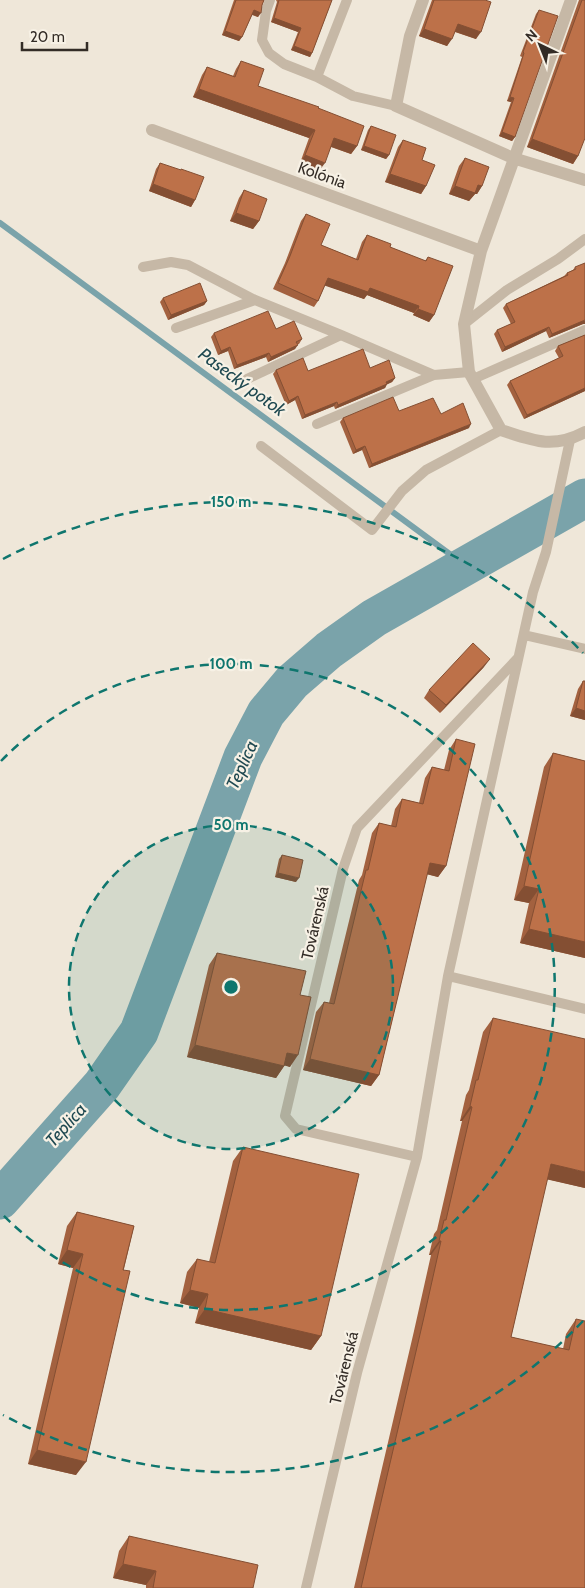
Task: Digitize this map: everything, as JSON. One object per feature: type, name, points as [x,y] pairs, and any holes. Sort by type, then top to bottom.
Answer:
[{"type":"street","points":[[423,0],[410,36],[396,106],[513,158],[585,180]]},
{"type":"street","points":[[571,0],[480,251],[464,324],[471,375],[501,430],[528,439],[551,443],[570,440],[585,432]]},
{"type":"street","name":"Kolónia","points":[[152,130],[480,251]]},
{"type":"lane","points":[[270,0],[266,11],[262,40],[269,53],[284,64],[317,77],[353,96],[396,106]]},
{"type":"lane","points":[[317,77],[347,0]]},
{"type":"lane","points":[[464,324],[507,290],[558,259],[585,238]]},
{"type":"lane","points":[[143,267],[171,262],[188,265],[254,300],[434,375]]},
{"type":"lane","points":[[176,328],[254,300]]},
{"type":"lane","points":[[317,424],[434,375],[471,375],[585,330]]},
{"type":"lane","points":[[247,379],[341,335]]},
{"type":"lane","points":[[261,446],[372,530],[402,491],[426,470],[501,430]]},
{"type":"lane","name":"Továrenská","points":[[306,1588],[358,1373],[417,1157],[448,976],[533,592],[546,552],[570,440]]},
{"type":"lane","points":[[524,635],[585,649]]},
{"type":"lane","name":"Továrenská","points":[[417,1157],[296,1129],[285,1116],[343,869],[357,828],[518,658]]},
{"type":"lane","points":[[448,976],[585,1010]]},
{"type":"building","points":[[236,0],[264,0],[261,13],[254,10],[242,37],[225,31]]},
{"type":"building","points":[[279,0],[332,0],[312,53],[294,46],[301,28],[274,18]]},
{"type":"building","points":[[434,0],[485,0],[491,2],[481,32],[458,24],[452,39],[424,29]]},
{"type":"building","points":[[582,0],[585,0],[585,138],[578,156],[532,139]]},
{"type":"building","points":[[539,10],[558,16],[515,137],[502,132],[514,98],[510,97],[523,52]]},
{"type":"building","points":[[241,61],[264,69],[258,86],[319,107],[364,126],[357,146],[334,138],[325,163],[305,155],[315,130],[199,89],[207,67],[235,77]]},
{"type":"building","points":[[371,126],[396,135],[389,155],[364,146]]},
{"type":"building","points":[[403,140],[426,148],[422,160],[435,165],[426,186],[390,174]]},
{"type":"building","points":[[465,158],[489,167],[482,186],[478,185],[475,193],[455,186]]},
{"type":"building","points":[[160,163],[204,177],[195,200],[153,184]]},
{"type":"building","points":[[244,190],[267,199],[259,221],[236,213]]},
{"type":"building","points":[[306,214],[330,224],[321,245],[358,260],[367,235],[391,244],[390,247],[426,261],[428,257],[453,266],[434,315],[418,309],[419,306],[370,288],[368,292],[328,278],[318,301],[278,283]]},
{"type":"building","points":[[585,263],[585,320],[552,334],[549,327],[505,347],[497,330],[515,322],[506,304],[568,275],[567,273],[576,269],[575,267]]},
{"type":"building","points":[[200,283],[207,301],[171,315],[163,298]]},
{"type":"building","points":[[268,311],[276,329],[294,321],[302,339],[296,342],[298,345],[271,357],[269,353],[237,365],[230,347],[221,351],[214,333]]},
{"type":"building","points":[[585,335],[585,388],[527,415],[510,381],[563,356],[558,346]]},
{"type":"building","points":[[363,349],[370,368],[389,360],[395,378],[386,382],[387,384],[338,405],[337,402],[305,415],[298,396],[289,401],[276,370],[303,358],[308,371]]},
{"type":"building","points":[[393,397],[399,411],[433,398],[441,414],[463,403],[471,424],[372,464],[365,446],[356,450],[343,418]]},
{"type":"building","points":[[473,643],[490,659],[446,705],[429,690]]},
{"type":"building","points":[[583,681],[585,681],[585,711],[576,708]]},
{"type":"building","points":[[456,739],[475,744],[446,866],[430,863],[379,1075],[310,1059],[324,1002],[334,1004],[379,823],[396,827],[402,799],[423,804],[432,767],[449,771]]},
{"type":"building","points":[[553,753],[585,761],[585,942],[529,929],[539,889],[524,886]]},
{"type":"building","points":[[282,855],[303,860],[299,878],[278,873]]},
{"type":"building","points":[[217,953],[306,971],[300,995],[311,997],[298,1055],[287,1053],[284,1066],[195,1045]]},
{"type":"building","points":[[493,1018],[585,1039],[585,1172],[551,1164],[511,1337],[569,1350],[576,1319],[585,1321],[585,1588],[361,1588],[424,1317],[441,1241],[439,1241],[444,1220],[446,1220],[472,1107],[470,1106],[476,1080],[478,1080]]},
{"type":"building","points":[[243,1147],[359,1174],[321,1336],[205,1309],[208,1294],[190,1290],[197,1259],[215,1263]]},
{"type":"building","points":[[77,1212],[134,1226],[123,1270],[130,1271],[86,1462],[37,1450],[83,1254],[67,1250]]},
{"type":"building","points":[[129,1536],[258,1565],[253,1588],[153,1588],[156,1571],[123,1564]]},
{"type":"waterway","name":"Pasecký potok","points":[[0,223],[466,566]]},
{"type":"waterway","name":"Teplica","points":[[0,1200],[102,1085],[139,1032],[243,757],[266,713],[292,682],[329,650],[374,618],[585,498]]}]
